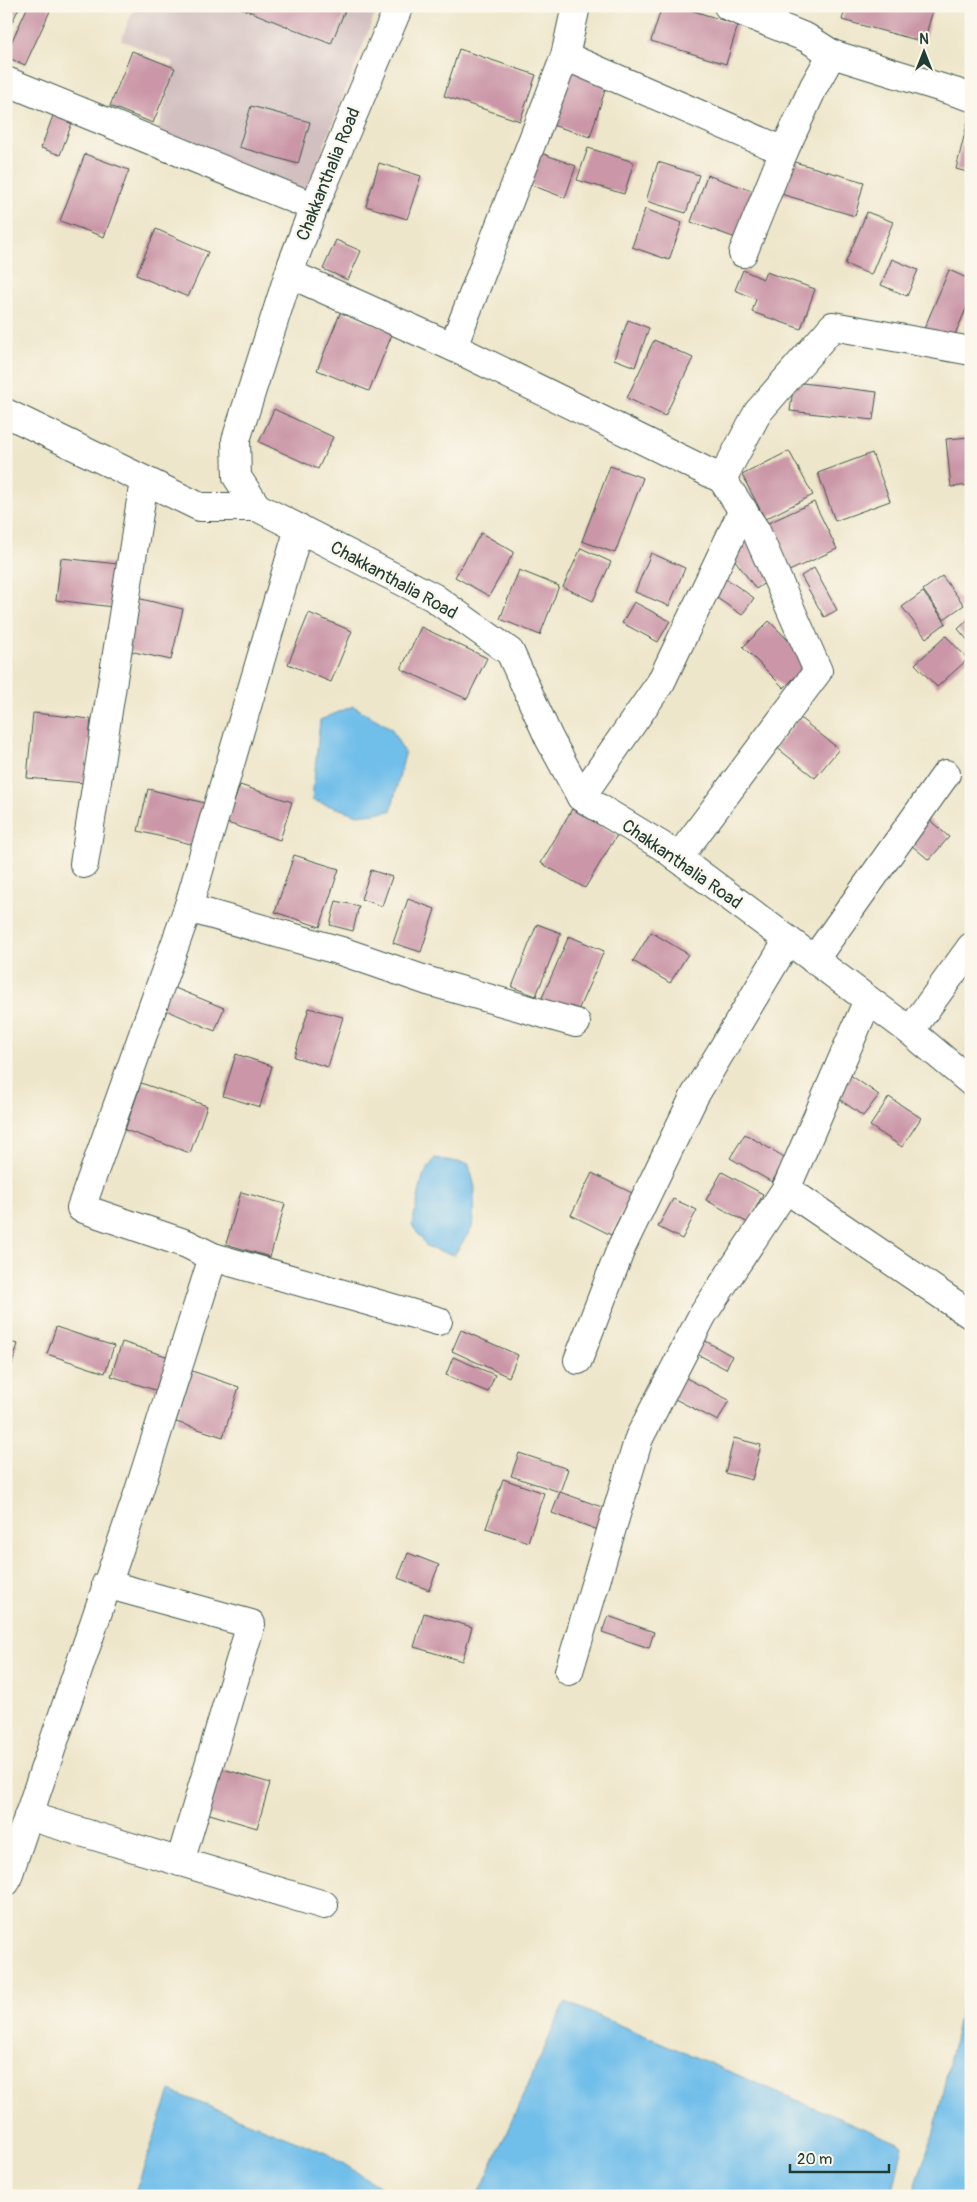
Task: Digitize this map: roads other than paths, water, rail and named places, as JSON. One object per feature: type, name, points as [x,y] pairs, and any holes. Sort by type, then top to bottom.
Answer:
[{"type":"street","name":"Chakkanthalia Road","points":[[399,6],[314,207],[290,274],[236,440],[237,477],[258,506],[433,597],[510,652],[549,738],[580,797],[662,846],[910,1031],[971,1082]]},
{"type":"street","points":[[453,347],[565,56],[576,6]]},
{"type":"street","points":[[728,6],[807,38],[832,54],[971,97]]},
{"type":"street","points":[[743,253],[784,150],[814,86],[832,54]]},
{"type":"street","points":[[565,56],[784,150]]},
{"type":"street","points":[[6,81],[314,207]]},
{"type":"street","points":[[290,274],[453,347],[722,479],[756,531],[818,671],[678,858]]},
{"type":"street","points":[[722,479],[758,412],[833,326],[971,351]]},
{"type":"street","points":[[6,413],[144,481],[200,506],[258,506]]},
{"type":"street","points":[[84,864],[144,481]]},
{"type":"street","points":[[580,797],[660,682],[742,510]]},
{"type":"street","points":[[299,528],[188,908],[81,1208],[187,1244],[213,1257],[438,1321]]},
{"type":"street","points":[[814,960],[946,774]]},
{"type":"street","points":[[188,908],[341,951],[428,981],[576,1023]]},
{"type":"street","points":[[578,1360],[622,1246],[695,1095],[788,940]]},
{"type":"street","points":[[910,1031],[971,946]]},
{"type":"street","points":[[569,1671],[639,1438],[702,1316],[786,1189],[868,1000]]},
{"type":"street","points":[[786,1189],[971,1315]]},
{"type":"street","points":[[6,1882],[137,1497],[213,1257]]},
{"type":"street","points":[[106,1584],[251,1624],[180,1862]]},
{"type":"street","points":[[28,1816],[324,1905]]},
{"type":"water","points":[[353,706],[391,728],[405,754],[391,811],[358,815],[312,800],[320,720]]},
{"type":"water","points":[[435,1158],[469,1164],[475,1188],[472,1228],[454,1255],[428,1248],[412,1225],[423,1176]]},
{"type":"water","points":[[971,1962],[971,2196],[912,2196],[934,2132]]},
{"type":"water","points":[[565,2002],[903,2145],[892,2196],[478,2196]]},
{"type":"water","points":[[170,2091],[327,2153],[397,2196],[134,2196]]}]
